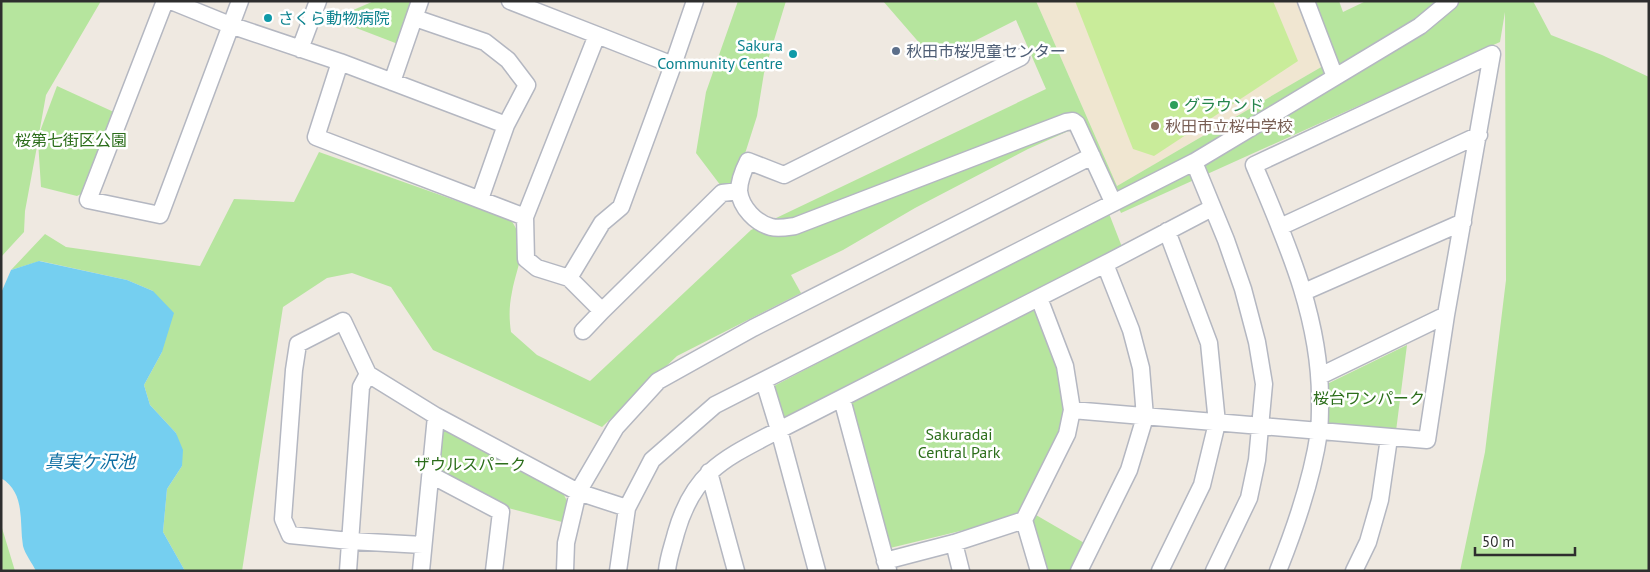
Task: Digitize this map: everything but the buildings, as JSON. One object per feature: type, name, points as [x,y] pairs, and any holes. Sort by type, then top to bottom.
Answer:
[{"type":"street","points":[[164,1],[88,200],[160,215],[240,1]]},
{"type":"street","points":[[171,1],[230,25],[340,62],[506,125]]},
{"type":"street","points":[[300,49],[318,1]]},
{"type":"street","points":[[392,82],[420,1]]},
{"type":"street","points":[[510,1],[535,5],[597,36],[673,65]]},
{"type":"street","points":[[569,278],[602,223],[620,207],[695,1]]},
{"type":"street","points":[[1306,1],[1335,76]]},
{"type":"street","points":[[618,571],[627,508],[652,460],[715,406],[1194,162],[1420,26],[1450,1]]},
{"type":"street","points":[[415,18],[485,42],[508,60],[527,85],[506,125],[480,199]]},
{"type":"street","points":[[597,36],[525,217],[526,259],[537,268],[569,278],[602,310]]},
{"type":"street","points":[[1072,410],[1319,430],[1389,438],[1427,440],[1446,315],[1492,54],[1254,165],[1304,292],[1318,354],[1320,376],[1319,430],[1310,480],[1296,525],[1278,571]]},
{"type":"street","points":[[1021,57],[784,175],[748,161],[744,168],[739,191],[744,203],[753,218],[772,228],[795,226],[1066,122],[1073,121],[1077,124],[1113,202]]},
{"type":"street","points":[[340,62],[316,136],[525,217]]},
{"type":"street","points":[[1280,227],[1479,135]]},
{"type":"street","points":[[565,571],[566,543],[578,492],[616,427],[658,381],[753,328],[1092,156]]},
{"type":"street","points":[[1194,162],[1226,240],[1243,289],[1257,342],[1264,384],[1257,460],[1249,498],[1214,571]]},
{"type":"street","points":[[583,330],[722,193],[739,191]]},
{"type":"street","points":[[667,571],[680,519],[689,498],[709,472],[726,458],[1212,208]]},
{"type":"street","points":[[1304,292],[1463,222]]},
{"type":"street","points":[[1160,571],[1202,485],[1218,423],[1209,343],[1167,231]]},
{"type":"street","points":[[1079,571],[1129,470],[1144,417],[1142,368],[1131,330],[1105,264]]},
{"type":"street","points":[[1039,298],[1065,366],[1072,410],[1067,434],[1024,520],[1039,571]]},
{"type":"street","points":[[1320,376],[1446,315]]},
{"type":"street","points":[[423,545],[290,535],[283,519],[294,370],[298,344],[344,321],[368,374],[436,416],[578,492],[627,508]]},
{"type":"street","points":[[348,571],[361,387],[368,374]]},
{"type":"street","points":[[764,381],[779,430],[816,571]]},
{"type":"street","points":[[842,398],[887,566],[1024,520]]},
{"type":"street","points":[[421,571],[436,416]]},
{"type":"street","points":[[1354,571],[1368,542],[1380,500],[1389,438]]},
{"type":"street","points":[[709,472],[736,571]]},
{"type":"street","points":[[431,475],[501,512],[494,571]]},
{"type":"street","points":[[954,543],[961,571]]},
{"type":"shaded area","name":"グラウンド","points":[[1036,1],[1299,1],[1323,66],[1117,186]]},
{"type":"green space","name":"桜第七街区公園","points":[[1,1],[101,1],[46,95],[39,134],[57,86],[116,113],[85,192],[77,196],[41,187],[38,141],[25,211],[24,232],[1,257]]},
{"type":"green space","points":[[374,1],[414,1],[398,44],[338,21],[351,11]]},
{"type":"green space","points":[[738,1],[786,1],[764,73],[757,116],[735,185],[721,186],[696,153],[706,92]]},
{"type":"green space","points":[[883,1],[1036,1],[1117,186],[1323,66],[1299,1],[1339,1],[1343,12],[1366,1],[1533,1],[1551,35],[1602,55],[1649,77],[1649,571],[1460,571],[1485,452],[1506,280],[1505,12],[1500,42],[1121,213],[1082,125],[1028,149],[915,208],[843,250],[791,275],[801,293],[677,356],[602,427],[433,350],[391,287],[352,273],[327,278],[283,307],[242,571],[185,571],[163,532],[167,489],[182,466],[176,433],[150,405],[144,385],[162,352],[153,291],[127,280],[40,261],[11,270],[45,234],[66,247],[200,266],[234,199],[294,202],[319,152],[511,220],[517,230],[521,248],[510,302],[511,332],[537,355],[590,381],[751,230],[1046,89],[1016,20],[935,61]]},
{"type":"green space","name":"グラウンド","points":[[1075,1],[1273,1],[1298,61],[1154,156],[1133,149]]},
{"type":"green space","points":[[1108,211],[1122,247],[783,419],[774,386]]},
{"type":"green space","name":"Sakuradai Central Park","points":[[1031,309],[1038,313],[1059,366],[1064,404],[1058,436],[1023,510],[1014,518],[890,548],[849,404]]},
{"type":"green space","name":"桜台ワンパーク","points":[[1407,345],[1396,431],[1330,426],[1324,420],[1325,385]]},
{"type":"green space","name":"ザウルスパーク","points":[[443,428],[563,493],[568,503],[562,522],[504,507],[444,473],[439,467]]},
{"type":"green space","points":[[1036,515],[1086,544],[1072,571],[1043,571],[1031,523]]},
{"type":"green space","points":[[2,528],[15,571],[1,571]]},
{"type":"water","name":"真実ケ沢池","points":[[39,261],[127,280],[153,291],[174,313],[162,352],[144,385],[150,405],[176,433],[183,450],[182,466],[167,489],[163,532],[185,571],[36,571],[25,552],[18,500],[9,484],[1,478],[1,293],[11,270]]},
{"type":"place","name":"さくら動物病院","points":[[268,18]]},
{"type":"place","name":"秋田市桜児童センター","points":[[896,51]]},
{"type":"place","name":"Sakura Community Centre","points":[[793,54]]},
{"type":"place","name":"グラウンド","points":[[1174,105]]},
{"type":"place","name":"秋田市立桜中学校","points":[[1155,126]]}]
